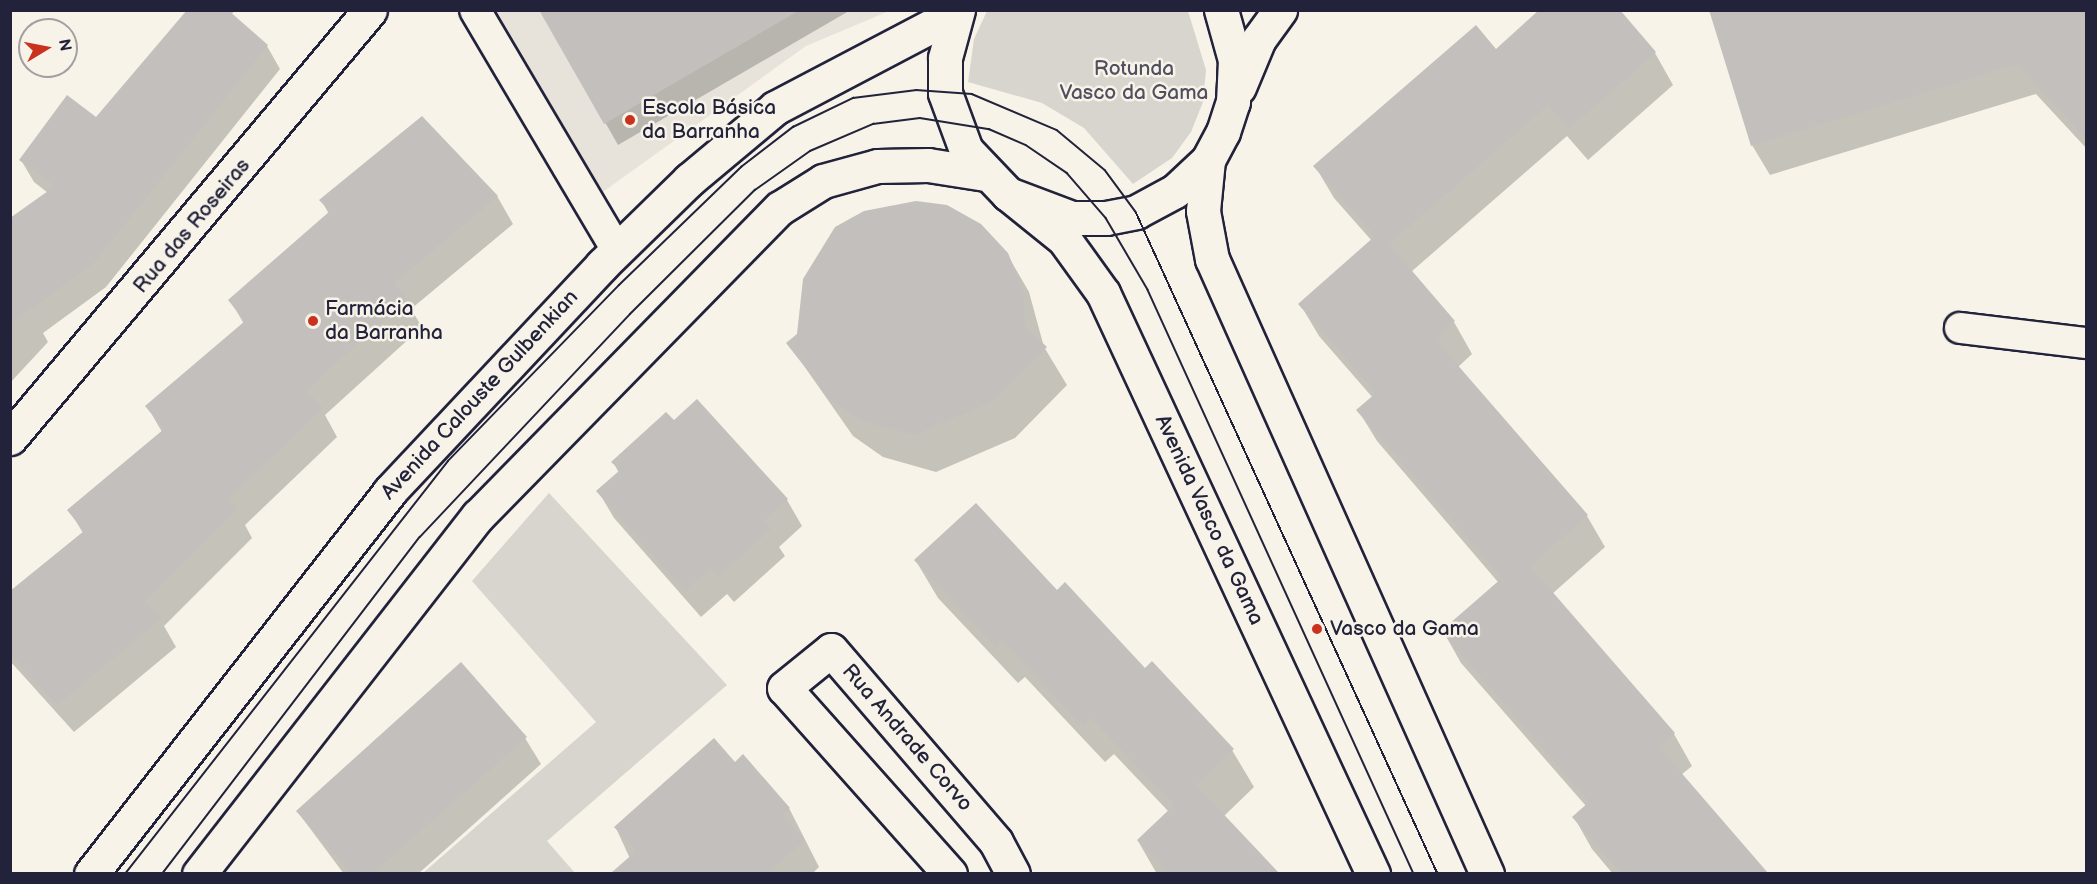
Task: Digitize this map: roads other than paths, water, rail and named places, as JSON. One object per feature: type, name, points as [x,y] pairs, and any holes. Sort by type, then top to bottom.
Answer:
[{"type":"main road","name":"Rua das Roseiras","points":[[10,438],[370,10]]},
{"type":"main road","points":[[1221,10],[1235,60],[1233,102]]},
{"type":"main road","points":[[1280,10],[1259,39],[1208,160],[1203,211],[1212,259],[1487,873]]},
{"type":"main road","name":"Avenida Calouste Gulbenkian","points":[[91,873],[390,491],[617,250],[689,180],[775,108],[957,11]]},
{"type":"main road","name":"Avenida Vasco da Gama","points":[[957,11],[945,58],[945,93],[966,150],[996,184],[1064,239],[1103,293],[1373,873]]},
{"type":"main road","points":[[199,873],[478,516],[780,208],[823,181],[877,166],[928,165],[996,184],[1072,218],[1106,218],[1136,212],[1176,191],[1208,160]]},
{"type":"main road","name":"Rua Andrade Corvo","points":[[950,873],[784,688],[831,650],[996,842],[1013,873]]},
{"type":"lane","points":[[476,10],[617,250]]},
{"type":"lane","points":[[1960,328],[2086,343]]},
{"type":"tram line","points":[[125,874],[448,461],[619,285],[741,167],[793,127],[853,98],[916,90],[972,94],[1057,130],[1105,170],[1136,212],[1438,874]]},
{"type":"tram line","points":[[162,874],[420,537],[630,314],[755,190],[810,151],[873,124],[920,118],[989,129],[1026,145],[1067,173],[1106,218],[1148,290],[1414,874]]},
{"type":"place","name":"Escola Básica da Barranha","points":[[630,120]]},
{"type":"place","name":"Farmácia da Barranha","points":[[313,321]]},
{"type":"place","name":"Vasco da Gama","points":[[1317,629]]},
{"type":"park label","name":"Rotunda Vasco da Gama","points":[[1134,81]]}]
